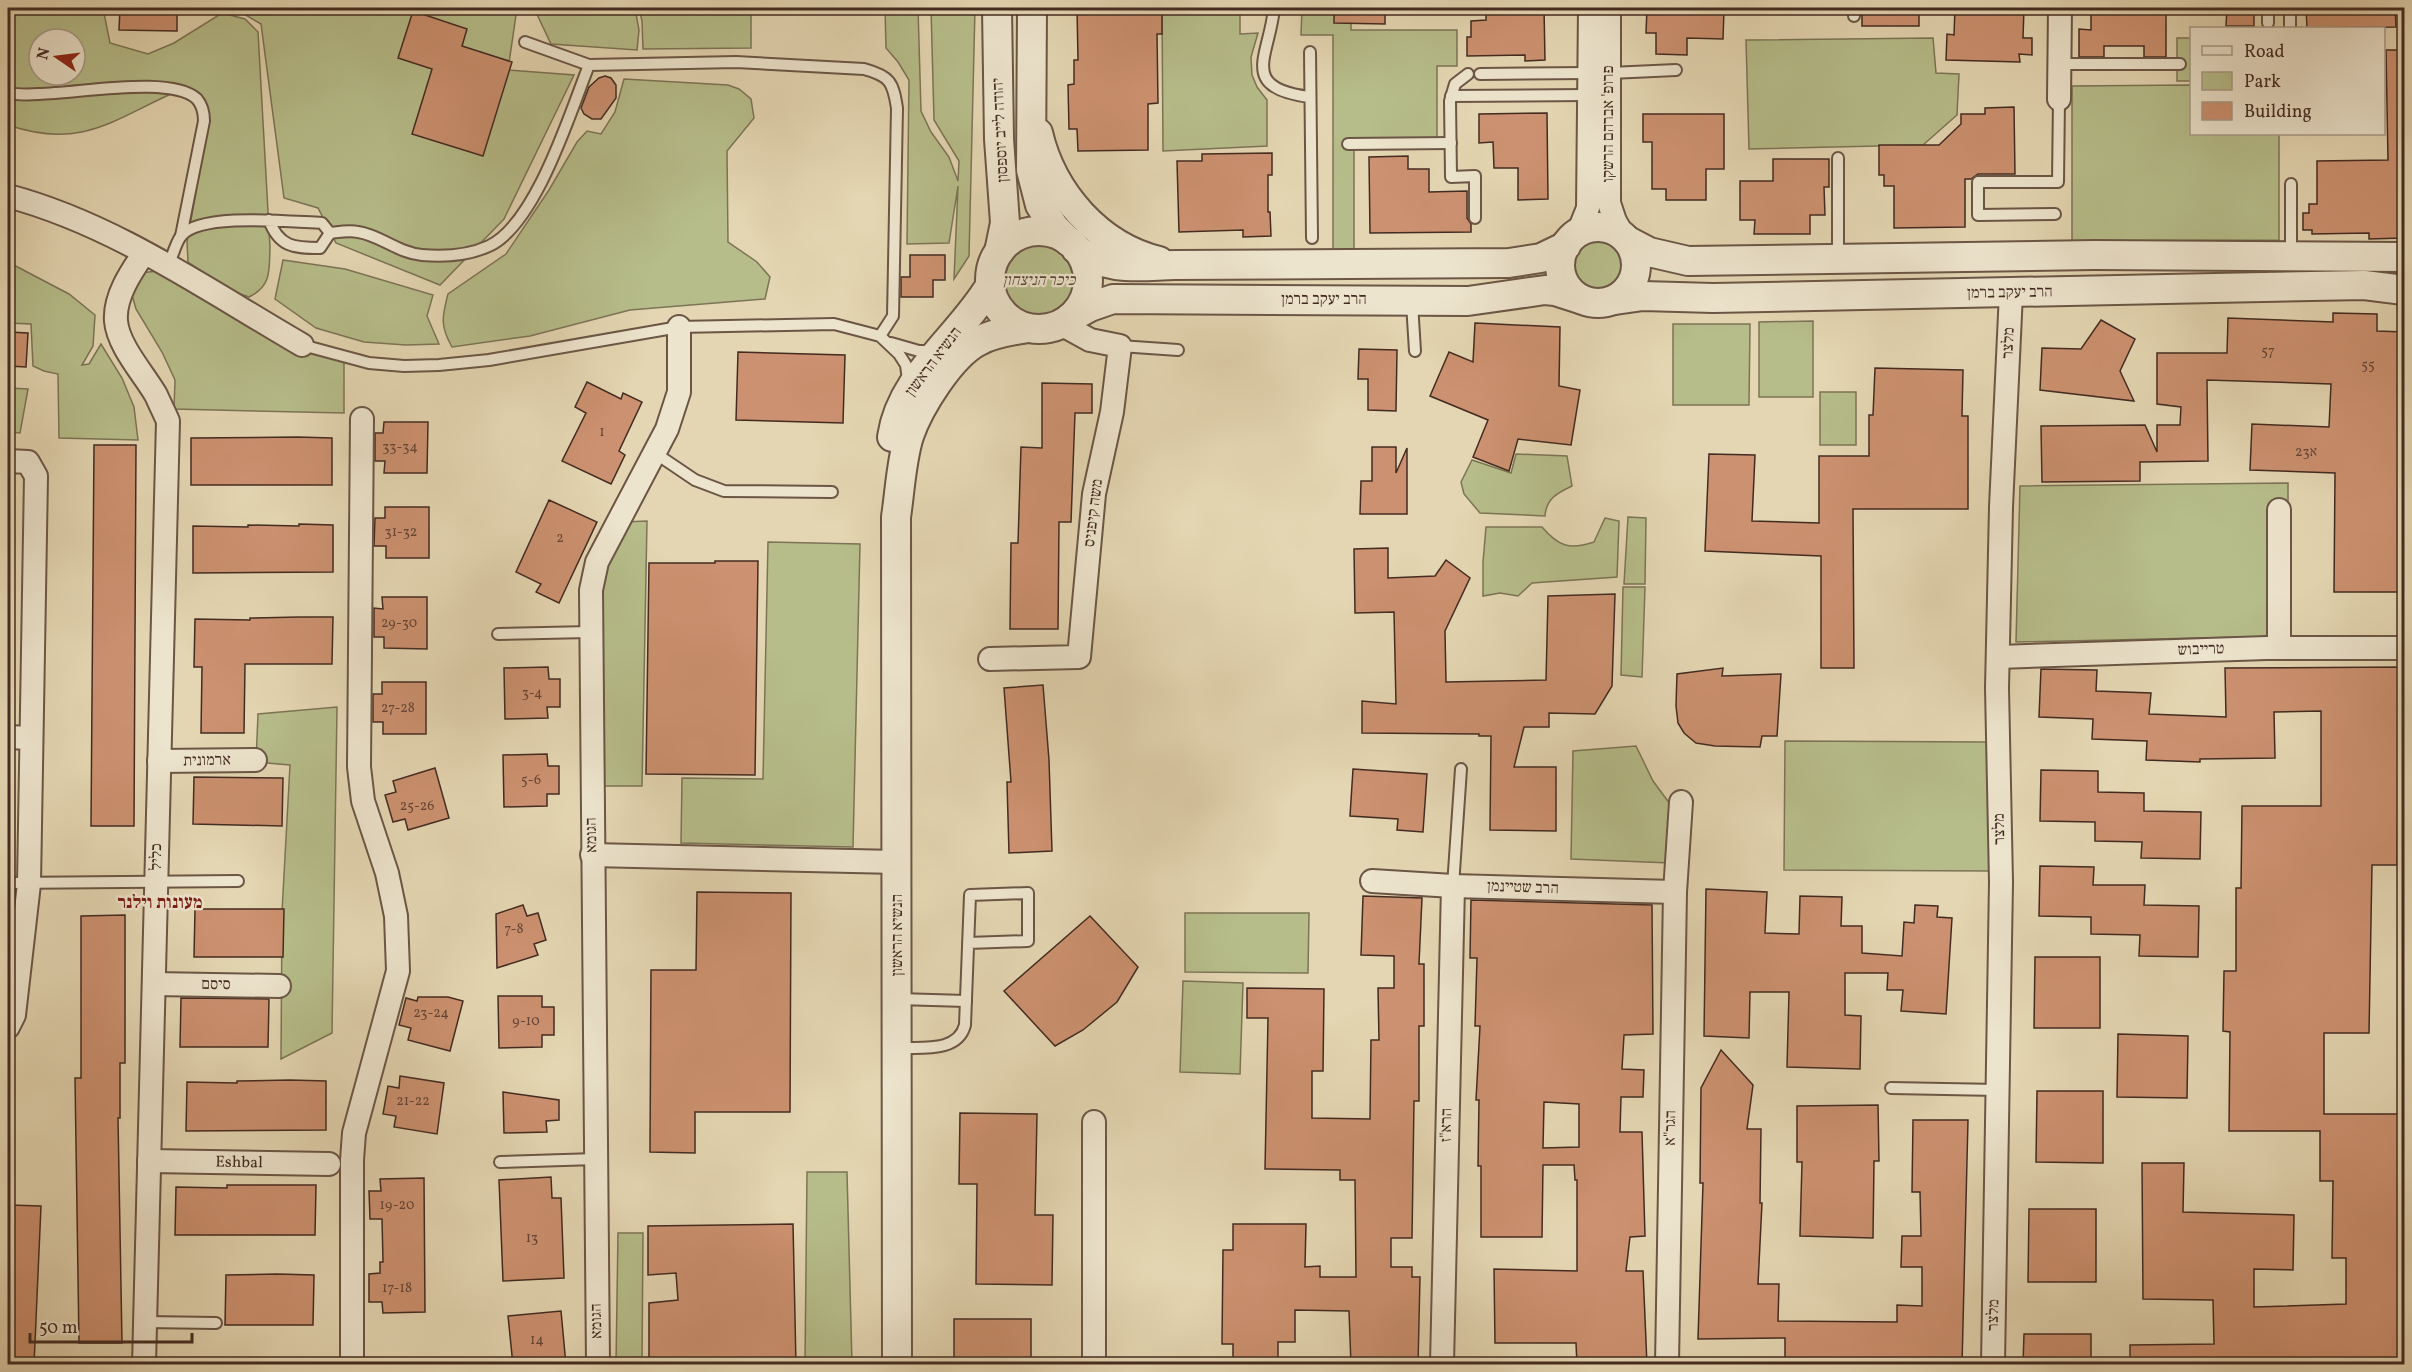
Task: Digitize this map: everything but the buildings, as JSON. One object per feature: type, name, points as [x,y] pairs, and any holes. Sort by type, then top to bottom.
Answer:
[{"type":"street","name":"יהודה לייב יוספסון","points":[[997,8],[999,139],[1005,223],[999,252]]},
{"type":"street","name":"יהודה לייב יוספסון","points":[[1032,8],[1030,150],[1033,185],[1046,215],[1072,245]]},
{"type":"street","name":"פרופ' אברהם הרשקו","points":[[1590,8],[1600,73],[1610,203],[1615,221],[1626,239]]},
{"type":"street","name":"פרופ' אברהם הרשקו","points":[[1572,239],[1588,208],[1589,95],[1600,73],[1609,8]]},
{"type":"street","points":[[2059,99],[2060,8]]},
{"type":"street","points":[[1032,103],[1048,164],[1068,201],[1085,218],[1121,246],[1146,258],[1175,265]]},
{"type":"street","points":[[8,196],[42,205],[79,219],[144,253],[302,345]]},
{"type":"street","points":[[1072,245],[1086,268],[1087,288],[1083,301],[1065,321],[1044,329],[1027,328],[1009,319],[999,309],[993,297],[992,267],[999,252],[1013,239],[1032,232],[1051,233],[1072,245],[1098,262],[1115,267],[1509,263],[1541,258],[1572,239],[1599,227],[1615,231],[1649,252],[1688,261],[1987,256],[2404,257]]},
{"type":"street","points":[[1572,239],[1560,263],[1562,276],[1567,287],[1580,299],[1597,304],[1615,300],[1628,289],[1636,273],[1636,256],[1626,239]]},
{"type":"street","name":"כליל","points":[[144,253],[122,290],[116,322],[121,338],[156,395],[168,421],[144,1365]]},
{"type":"street","name":"הנשיא הראשון","points":[[895,1361],[898,999],[896,517],[891,455],[892,434],[897,416],[906,398],[932,360],[957,331],[991,284]]},
{"type":"street","name":"הרב יעקב ברמן","points":[[1615,300],[1655,296],[1713,298],[2364,285],[2404,290]]},
{"type":"street","name":"הרב יעקב ברמן","points":[[1065,321],[1090,307],[1113,299],[1488,299],[1545,290],[1567,293],[1580,299]]},
{"type":"street","name":"מלצר","points":[[1993,1365],[2001,882],[1998,657],[2001,507],[2011,293]]},
{"type":"street","points":[[1065,321],[1090,340],[1120,346]]},
{"type":"street","name":"הגומא","points":[[598,1365],[591,590],[597,562],[667,429],[679,392],[679,327]]},
{"type":"street","name":"הנשיא הראשון","points":[[896,517],[910,435],[929,397],[956,358],[980,340],[1007,331],[1027,328]]},
{"type":"street","name":"משה קיפניס","points":[[990,659],[1078,657],[1094,494],[1112,412],[1120,346]]},
{"type":"street","points":[[352,1365],[354,1133],[398,971],[396,916],[387,873],[363,801],[359,766],[362,419]]},
{"type":"street","points":[[8,461],[28,462],[36,476],[31,738],[18,883],[14,1015],[8,1027]]},
{"type":"street","points":[[2279,510],[2279,648]]},
{"type":"street","name":"טרייבוש","points":[[1998,657],[2279,648],[2404,648]]},
{"type":"street","points":[[8,737],[31,738]]},
{"type":"street","name":"ארמונית","points":[[159,761],[255,760]]},
{"type":"street","name":"הגר\"א","points":[[1667,1365],[1675,892],[1682,802]]},
{"type":"street","points":[[592,855],[897,862]]},
{"type":"street","name":"הרב שטיינמן","points":[[1372,881],[1453,886],[1675,892]]},
{"type":"street","name":"הרא\"ז","points":[[1442,1365],[1453,886]]},
{"type":"street","name":"סיסם","points":[[154,984],[279,986]]},
{"type":"street","points":[[1094,1122],[1094,1365]]},
{"type":"street","name":"Eshbal","points":[[149,1161],[329,1164]]},
{"type":"lane","points":[[1274,8],[1262,61],[1265,77],[1269,83],[1282,91],[1310,97]]},
{"type":"lane","points":[[2268,8],[2268,23]]},
{"type":"lane","points":[[2290,8],[2290,27]]},
{"type":"lane","points":[[525,42],[589,65],[736,62],[864,69],[881,74],[891,82],[897,108],[893,315],[882,339]]},
{"type":"lane","points":[[1311,52],[1312,238]]},
{"type":"lane","points":[[2059,64],[2180,64]]},
{"type":"lane","points":[[330,233],[358,231],[404,252],[421,255],[464,255],[490,246],[515,225],[527,207],[553,156],[589,65]]},
{"type":"lane","points":[[1480,74],[1676,70]]},
{"type":"lane","points":[[1468,74],[1457,81],[1451,96],[1451,177],[1475,176],[1475,218]]},
{"type":"lane","points":[[8,93],[149,87],[179,91],[197,99],[203,111],[204,121],[181,236],[168,267]]},
{"type":"lane","points":[[1451,96],[1589,95]]},
{"type":"lane","points":[[2055,214],[1978,215],[1978,182],[2058,182],[2059,99]]},
{"type":"lane","points":[[1348,144],[1451,142]]},
{"type":"lane","points":[[1838,158],[1838,260]]},
{"type":"lane","points":[[2291,184],[2291,256]]},
{"type":"lane","points":[[269,220],[274,235],[294,248],[320,248],[330,233]]},
{"type":"lane","points":[[181,236],[202,223],[269,220],[322,224],[330,233]]},
{"type":"lane","points":[[1411,300],[1415,351]]},
{"type":"lane","points":[[302,345],[369,363],[404,366],[489,360],[679,327],[834,324],[901,347],[933,352],[957,331]]},
{"type":"lane","points":[[882,339],[899,354],[906,365],[909,377],[906,398]]},
{"type":"lane","points":[[1120,346],[1178,350]]},
{"type":"lane","points":[[655,453],[695,480],[724,491],[832,492]]},
{"type":"lane","points":[[498,634],[590,632]]},
{"type":"lane","points":[[1453,886],[1461,769]]},
{"type":"lane","points":[[18,883],[238,881]]},
{"type":"lane","points":[[898,1048],[952,1044],[962,1035],[966,1001],[968,943],[970,895],[1028,893],[1028,941],[968,943]]},
{"type":"lane","points":[[898,999],[966,1001]]},
{"type":"lane","points":[[1892,1088],[1998,1090]]},
{"type":"lane","points":[[500,1162],[596,1159]]},
{"type":"lane","points":[[145,1322],[216,1323]]},
{"type":"green space","points":[[26,8],[103,8],[110,43],[148,54],[174,43],[222,13],[245,19],[258,32],[270,247],[268,276],[262,288],[249,297],[229,290],[188,262],[187,242],[208,124],[182,89],[118,120],[79,132],[58,134],[35,132],[8,125],[8,17]]},
{"type":"green space","points":[[234,8],[517,8],[508,70],[574,75],[504,219],[440,285],[336,243],[318,208],[284,198],[261,24]]},
{"type":"green space","points":[[534,8],[635,8],[639,30],[637,50],[551,44]]},
{"type":"green space","points":[[639,8],[751,8],[751,48],[643,49]]},
{"type":"green space","points":[[885,8],[918,8],[921,111],[931,132],[949,157],[958,181],[959,161],[934,120],[931,8],[975,8],[969,256],[954,279],[958,186],[949,243],[907,244],[909,80],[886,48]]},
{"type":"green space","points":[[1162,8],[1240,8],[1240,34],[1258,33],[1251,57],[1252,75],[1257,87],[1267,100],[1267,146],[1163,151]]},
{"type":"green space","points":[[1302,8],[1351,8],[1351,30],[1457,30],[1457,66],[1437,66],[1437,147],[1354,147],[1354,251],[1333,251],[1333,35],[1301,35]]},
{"type":"green space","points":[[1933,38],[1936,73],[1959,74],[1957,115],[1923,145],[1749,149],[1746,40]]},
{"type":"green space","points":[[2177,38],[2190,38],[2190,81],[2177,81]]},
{"type":"green space","points":[[624,79],[728,85],[739,89],[751,99],[754,118],[727,151],[728,242],[757,262],[770,277],[765,299],[630,310],[530,336],[452,347],[445,333],[443,321],[448,294],[506,254],[549,190],[577,142],[587,131],[601,134],[615,112]]},
{"type":"green space","points":[[2190,85],[2190,135],[2279,135],[2279,240],[2072,241],[2072,86]]},
{"type":"green space","points":[[1595,234],[1607,234],[1623,243],[1630,253],[1632,265],[1630,277],[1623,287],[1607,296],[1595,296],[1584,291],[1575,282],[1570,271],[1570,259],[1575,248],[1584,239]]},
{"type":"green space","name":"כיכר הניצחון","points":[[1039,243],[1054,246],[1066,254],[1074,266],[1077,281],[1074,296],[1066,308],[1054,316],[1039,319],[1024,316],[1012,308],[1004,296],[1001,281],[1004,266],[1012,254],[1024,246]]},
{"type":"green space","points":[[283,260],[345,269],[433,295],[427,316],[439,344],[406,345],[364,342],[316,328],[275,299]]},
{"type":"green space","points":[[8,262],[69,294],[95,315],[93,346],[82,365],[89,364],[101,344],[122,378],[134,407],[138,440],[59,438],[58,374],[33,366],[31,324],[8,323]]},
{"type":"green space","points":[[158,271],[198,297],[260,331],[344,361],[344,413],[174,409],[175,380],[162,352],[136,309],[130,288],[139,273]]},
{"type":"green space","points":[[1813,321],[1813,397],[1759,397],[1759,322]]},
{"type":"green space","points":[[1673,324],[1750,324],[1749,405],[1673,405]]},
{"type":"green space","points":[[8,388],[28,389],[20,433],[8,432]]},
{"type":"green space","points":[[1820,392],[1856,392],[1856,445],[1820,445]]},
{"type":"green space","points":[[1516,454],[1567,456],[1572,486],[1553,497],[1545,516],[1480,513],[1464,494],[1461,482],[1472,460],[1511,473]]},
{"type":"green space","points":[[2288,483],[2288,636],[2016,642],[2020,486]]},
{"type":"green space","points":[[1628,517],[1646,518],[1645,584],[1624,584]]},
{"type":"green space","points":[[1605,518],[1619,521],[1617,577],[1532,583],[1518,596],[1500,593],[1483,596],[1486,527],[1542,527],[1560,543],[1578,546],[1594,542]]},
{"type":"green space","points":[[647,521],[642,786],[590,786],[596,575],[623,522]]},
{"type":"green space","points":[[768,542],[860,544],[853,847],[681,843],[682,778],[763,779]]},
{"type":"green space","points":[[1623,587],[1645,587],[1642,677],[1621,675]]},
{"type":"green space","points":[[337,707],[332,1033],[281,1059],[282,912],[290,765],[256,762],[258,714]]},
{"type":"green space","points":[[1785,741],[1991,742],[1990,871],[1784,870]]},
{"type":"green space","points":[[1636,746],[1653,781],[1673,808],[1670,863],[1571,859],[1573,751]]},
{"type":"green space","points":[[1185,913],[1309,913],[1308,973],[1185,972]]},
{"type":"green space","points":[[1183,981],[1243,983],[1240,1074],[1180,1072]]},
{"type":"green space","points":[[807,1172],[847,1172],[852,1364],[805,1364]]},
{"type":"green space","points":[[618,1233],[643,1233],[642,1364],[616,1364]]},
{"type":"district","name":"מעונות וילנר","points":[[160,903]]}]
